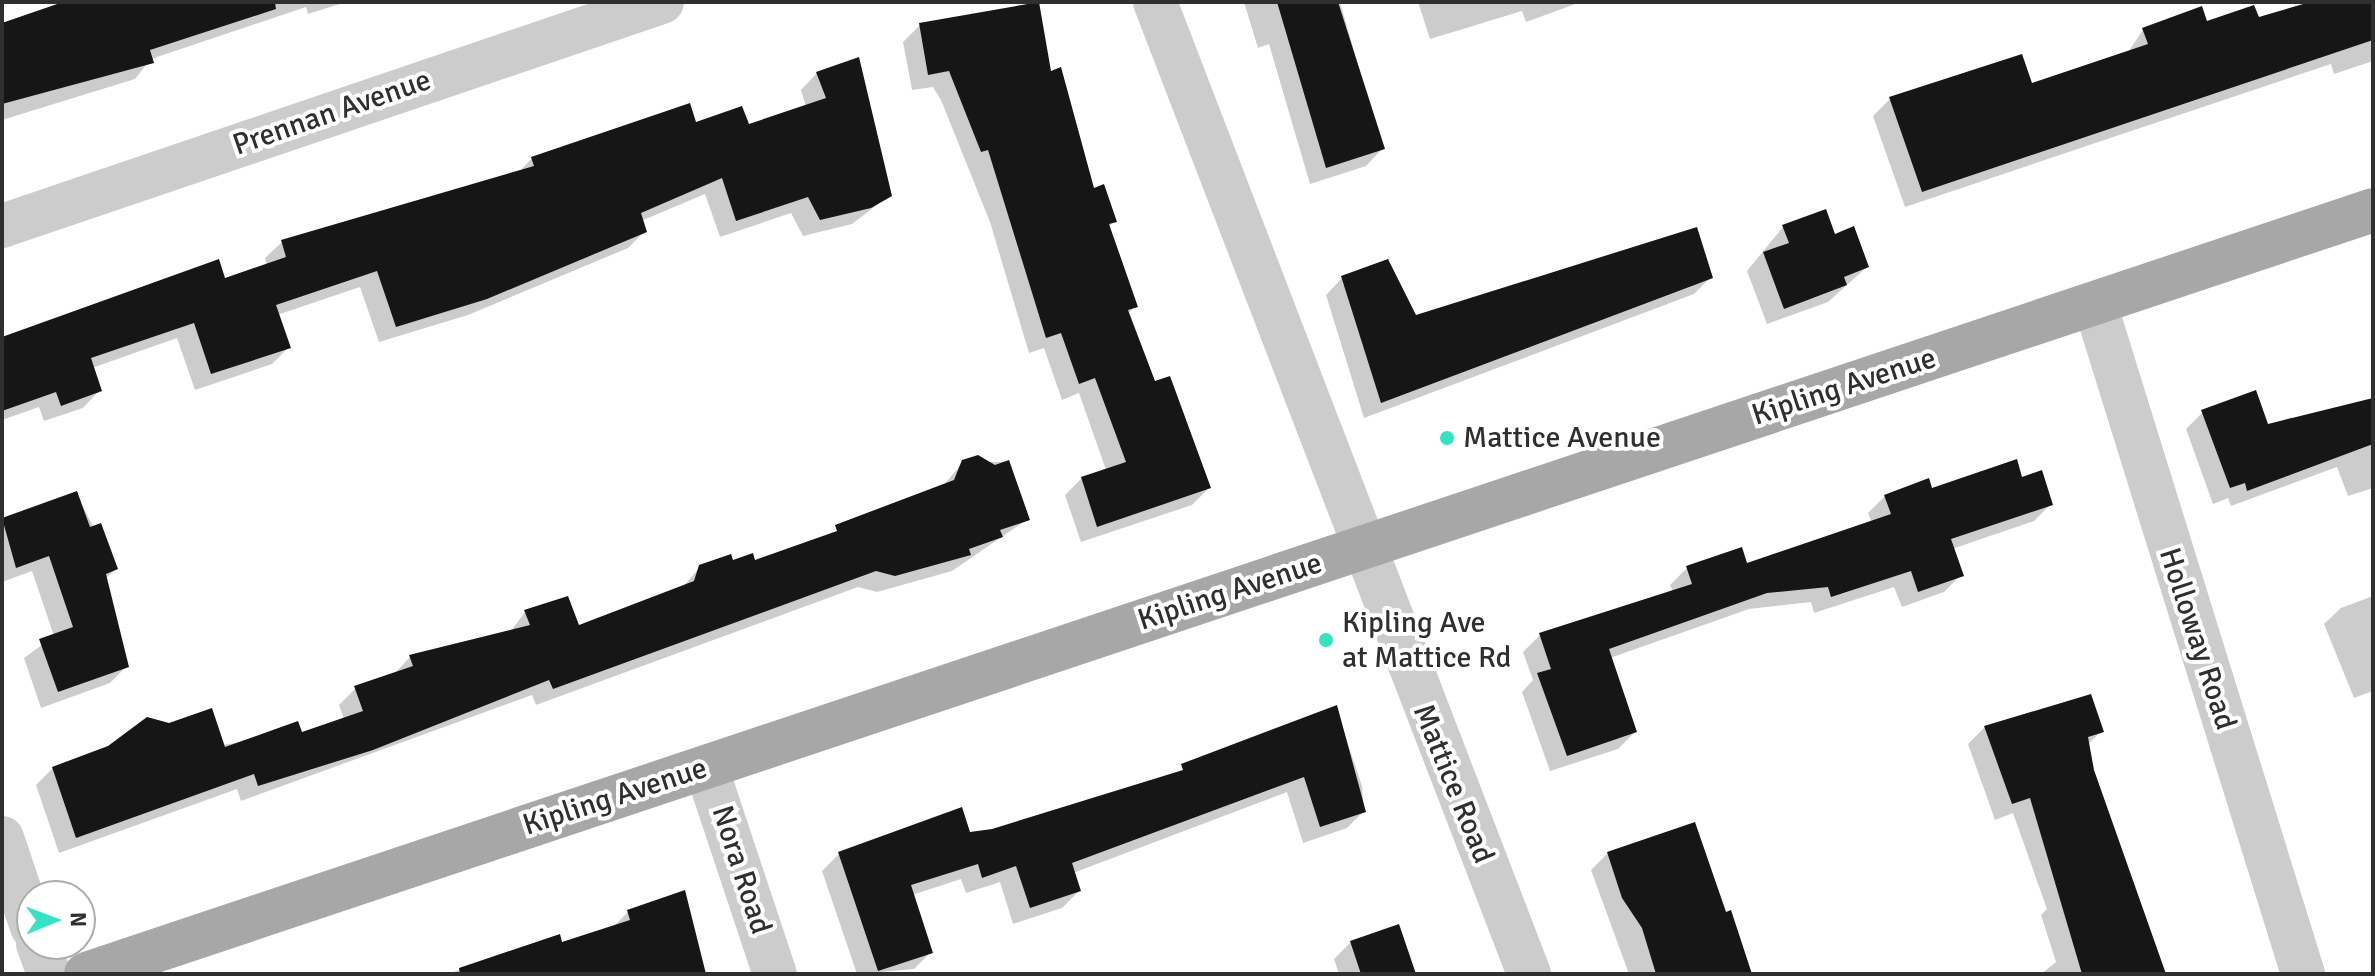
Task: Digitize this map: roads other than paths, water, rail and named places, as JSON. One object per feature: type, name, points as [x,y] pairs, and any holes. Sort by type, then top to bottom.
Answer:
[{"type":"main road","name":"Kipling Avenue","points":[[86,974],[2373,210]]},
{"type":"street","name":"Prennan Avenue","points":[[2,226],[662,2]]},
{"type":"street","points":[[1155,2],[1361,548]]},
{"type":"street","name":"Holloway Road","points":[[2095,304],[2303,974]]},
{"type":"street","name":"Mattice Road","points":[[1361,548],[1529,974]]},
{"type":"street","name":"Nora Road","points":[[706,767],[775,974]]},
{"type":"street","points":[[2,838],[16,880]]},
{"type":"place","name":"Mattice Avenue","points":[[1447,438]]},
{"type":"place","name":"Kipling Ave at Mattice Rd","points":[[1326,640]]}]
